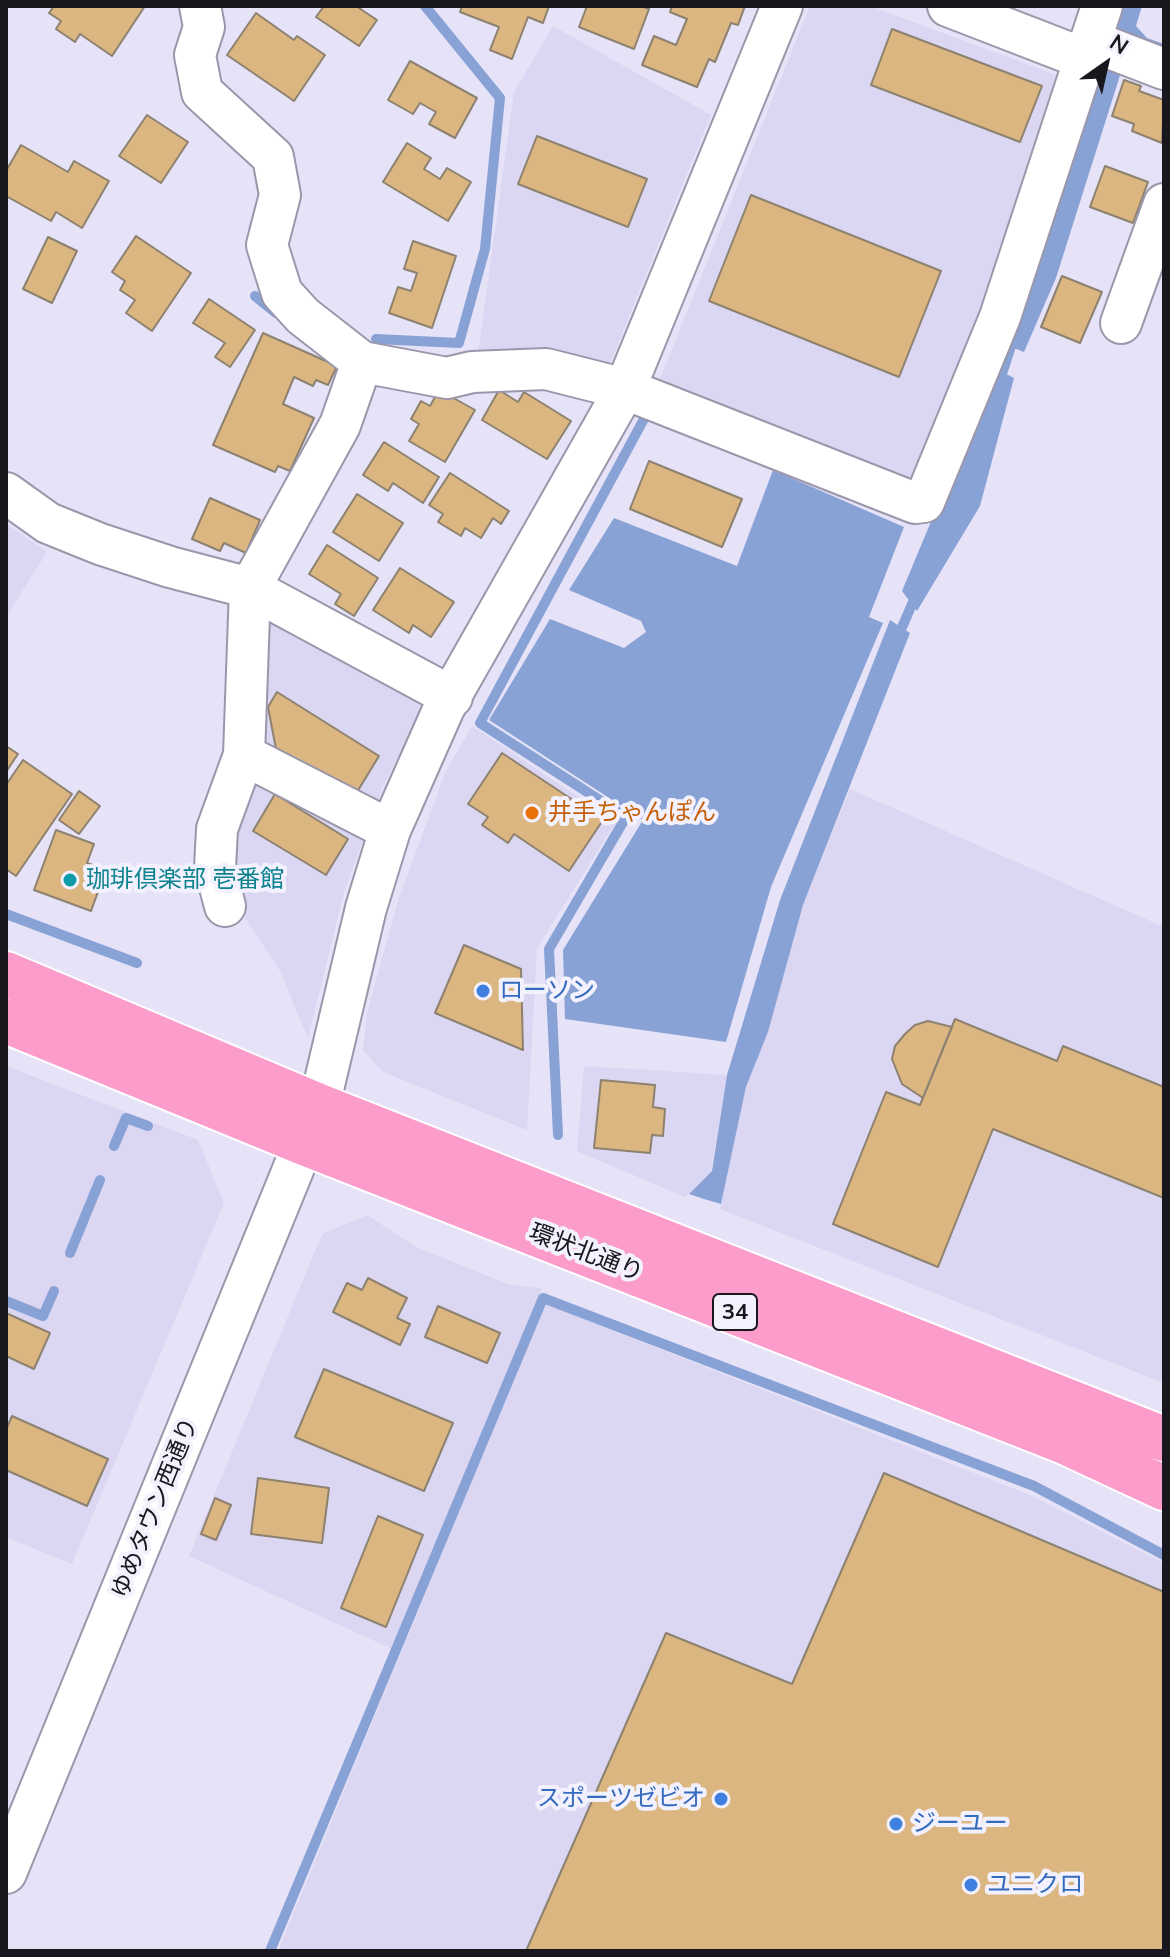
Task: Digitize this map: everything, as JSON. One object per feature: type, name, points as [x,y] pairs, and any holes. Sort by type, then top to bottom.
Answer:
[{"type":"highway","name":"環状北通り","points":[[6,974],[312,1124],[1065,1442],[1164,1488]]},
{"type":"highway","name":"環状北通り","points":[[6,1021],[312,1124],[1164,1439]]},
{"type":"street","points":[[200,6],[204,27],[195,55],[202,92],[273,157],[280,195],[267,245],[282,293],[303,316],[362,362],[447,378],[472,372],[546,369],[625,389],[915,503],[924,502],[1000,317],[1093,35]]},
{"type":"street","name":"ゆめタウン西通り","points":[[6,1873],[14,1831],[312,1124],[366,908],[390,830],[452,697],[625,389],[782,6]]},
{"type":"street","points":[[948,6],[1093,35],[1148,63]]},
{"type":"street","points":[[1121,323],[1164,204]]},
{"type":"street","points":[[225,906],[215,868],[217,829],[244,755],[250,588],[340,425],[362,362]]},
{"type":"street","points":[[6,493],[48,523],[100,544],[250,588],[452,697]]},
{"type":"street","points":[[244,755],[390,830]]},
{"type":"shaded area","points":[[810,6],[870,6],[1067,79],[918,490],[658,384]]},
{"type":"shaded area","points":[[553,26],[711,115],[606,373],[477,361],[514,92]]},
{"type":"shaded area","points":[[6,524],[47,552],[6,617]]},
{"type":"shaded area","points":[[272,609],[428,699],[383,786],[344,892],[308,1038],[279,969],[237,906],[229,828],[259,629]]},
{"type":"shaded area","points":[[472,726],[616,822],[537,948],[527,1130],[383,1072],[363,1050],[367,1013],[398,901],[445,773]]},
{"type":"shaded area","points":[[850,789],[1164,927],[1164,1383],[720,1209],[746,1087],[768,1032],[803,905]]},
{"type":"shaded area","points":[[6,1066],[198,1140],[224,1203],[72,1564],[6,1537]]},
{"type":"shaded area","points":[[584,1066],[727,1075],[711,1171],[685,1197],[577,1151]]},
{"type":"shaded area","points":[[367,1215],[416,1247],[510,1285],[542,1288],[392,1649],[189,1556],[322,1234]]},
{"type":"shaded area","points":[[545,1304],[1030,1495],[1164,1563],[1164,1951],[278,1951]]},
{"type":"water","points":[[1115,6],[1142,6],[1136,26],[1147,38],[1164,44],[1164,55],[1106,30]]},
{"type":"water","points":[[1096,60],[1122,69],[1056,278],[1024,352],[1001,343]]},
{"type":"water","points":[[995,368],[1014,378],[980,506],[917,611],[902,591]]},
{"type":"water","points":[[773,470],[904,527],[869,617],[883,623],[771,887],[726,1042],[565,1019],[563,950],[643,820],[489,720],[550,619],[624,648],[646,632],[641,621],[569,590],[614,518],[737,566]]},
{"type":"water","points":[[890,620],[910,633],[803,905],[768,1032],[746,1087],[721,1204],[689,1194],[712,1171],[727,1075],[780,900]]},
{"type":"building","points":[[54,6],[145,6],[112,56],[80,34],[75,42],[56,29],[61,21],[49,13]]},
{"type":"building","points":[[324,6],[356,6],[377,20],[359,46],[316,17]]},
{"type":"building","points":[[462,6],[549,6],[543,23],[528,17],[512,59],[490,50],[499,27],[460,12]]},
{"type":"building","points":[[587,6],[641,6],[649,9],[634,49],[579,27]]},
{"type":"building","points":[[672,6],[745,6],[738,25],[731,23],[715,62],[709,59],[697,87],[642,65],[654,36],[676,45],[687,19],[670,12]]},
{"type":"building","points":[[256,13],[294,40],[297,36],[325,55],[294,101],[227,55]]},
{"type":"building","points":[[892,29],[1042,86],[1020,142],[871,85]]},
{"type":"building","points":[[410,61],[477,98],[455,138],[429,124],[436,112],[420,103],[413,114],[388,100]]},
{"type":"building","points":[[1124,80],[1141,86],[1139,91],[1164,100],[1162,143],[1132,131],[1134,124],[1112,116]]},
{"type":"building","points":[[147,115],[188,142],[161,183],[119,156]]},
{"type":"building","points":[[537,136],[647,179],[628,227],[518,184]]},
{"type":"building","points":[[407,143],[431,158],[424,169],[440,179],[447,168],[471,182],[448,221],[383,182]]},
{"type":"building","points":[[21,145],[68,172],[74,161],[109,181],[82,228],[56,212],[51,221],[6,196],[6,171]]},
{"type":"building","points":[[1105,166],[1148,182],[1133,223],[1090,207]]},
{"type":"building","points":[[751,195],[941,271],[899,377],[709,301]]},
{"type":"building","points":[[136,236],[191,273],[152,331],[126,313],[135,300],[120,290],[125,281],[112,272]]},
{"type":"building","points":[[48,237],[77,251],[52,303],[23,289]]},
{"type":"building","points":[[413,241],[456,256],[432,328],[389,313],[398,287],[411,291],[417,273],[404,269]]},
{"type":"building","points":[[1062,276],[1102,292],[1080,343],[1041,327]]},
{"type":"building","points":[[209,299],[255,330],[230,367],[215,357],[225,343],[193,323]]},
{"type":"building","points":[[263,333],[337,366],[328,385],[316,380],[313,386],[294,377],[283,404],[314,418],[290,471],[278,466],[275,472],[213,445]]},
{"type":"building","points":[[439,390],[475,410],[445,462],[409,441],[419,424],[411,419],[421,401],[430,406]]},
{"type":"building","points":[[499,390],[518,402],[524,392],[571,421],[547,459],[482,420]]},
{"type":"building","points":[[384,442],[439,477],[423,503],[393,483],[388,491],[363,475]]},
{"type":"building","points":[[649,461],[742,499],[722,547],[630,509]]},
{"type":"building","points":[[450,473],[509,511],[501,524],[493,518],[481,538],[465,528],[461,536],[438,522],[443,514],[429,505]]},
{"type":"building","points":[[357,494],[403,523],[379,561],[333,532]]},
{"type":"building","points":[[210,498],[260,520],[246,553],[224,543],[220,551],[192,539]]},
{"type":"building","points":[[327,545],[378,578],[354,616],[335,604],[341,594],[309,574]]},
{"type":"building","points":[[400,568],[454,602],[431,637],[413,625],[409,633],[373,610]]},
{"type":"building","points":[[277,692],[379,756],[354,797],[276,749],[268,707]]},
{"type":"building","points":[[6,746],[18,754],[6,772]]},
{"type":"building","points":[[502,753],[603,820],[569,871],[514,834],[508,843],[482,825],[488,817],[468,804]]},
{"type":"building","points":[[23,760],[72,794],[16,876],[6,869],[6,785]]},
{"type":"building","points":[[79,791],[100,806],[79,834],[59,820]]},
{"type":"building","points":[[275,794],[348,839],[326,875],[253,831]]},
{"type":"building","name":"珈琲倶楽部 壱番館","points":[[56,830],[94,844],[87,863],[106,870],[91,911],[34,890]]},
{"type":"building","name":"ローソン","points":[[464,945],[521,969],[523,1050],[435,1013]]},
{"type":"building","points":[[955,1019],[1057,1061],[1063,1046],[1164,1087],[1164,1198],[993,1129],[938,1267],[833,1224],[886,1092],[920,1105]]},
{"type":"building","points":[[928,1021],[952,1027],[923,1098],[902,1084],[892,1059],[895,1046],[905,1034],[915,1025]]},
{"type":"building","points":[[601,1080],[655,1085],[653,1107],[665,1109],[663,1136],[652,1135],[650,1153],[594,1148]]},
{"type":"building","points":[[368,1278],[407,1298],[397,1318],[410,1324],[400,1345],[333,1312],[347,1283],[362,1290]]},
{"type":"building","points":[[438,1306],[500,1333],[487,1363],[425,1337]]},
{"type":"building","points":[[6,1313],[50,1333],[34,1369],[6,1356]]},
{"type":"building","points":[[324,1369],[453,1423],[424,1491],[295,1437]]},
{"type":"building","points":[[12,1416],[108,1459],[87,1506],[6,1470],[6,1430]]},
{"type":"building","points":[[884,1473],[1164,1592],[1164,1951],[526,1951],[666,1633],[792,1684]]},
{"type":"building","points":[[258,1478],[329,1488],[322,1543],[251,1534]]},
{"type":"building","points":[[215,1498],[231,1505],[216,1540],[201,1534]]},
{"type":"building","points":[[378,1516],[423,1535],[386,1627],[341,1608]]},
{"type":"waterway","points":[[376,339],[459,343],[485,249],[500,98],[425,6]]},
{"type":"waterway","points":[[255,296],[276,313]]},
{"type":"waterway","points":[[999,383],[1014,337]]},
{"type":"waterway","points":[[558,1135],[549,949],[626,817],[480,723],[645,417]]},
{"type":"waterway","points":[[897,639],[916,595]]},
{"type":"waterway","points":[[6,914],[137,963]]},
{"type":"waterway","points":[[114,1146],[126,1118],[148,1126]]},
{"type":"waterway","points":[[70,1253],[100,1180]]},
{"type":"waterway","points":[[6,1301],[43,1316],[54,1291]]},
{"type":"waterway","points":[[270,1951],[543,1298],[1034,1486],[1164,1555]]},
{"type":"place","name":"井手ちゃんぽん","points":[[532,813]]},
{"type":"place","name":"珈琲倶楽部 壱番館","points":[[70,880]]},
{"type":"place","name":"ローソン","points":[[483,991]]},
{"type":"place","name":"スポーツゼビオ","points":[[721,1799]]},
{"type":"place","name":"ジーユー","points":[[896,1824]]},
{"type":"place","name":"ユニクロ","points":[[971,1885]]}]
